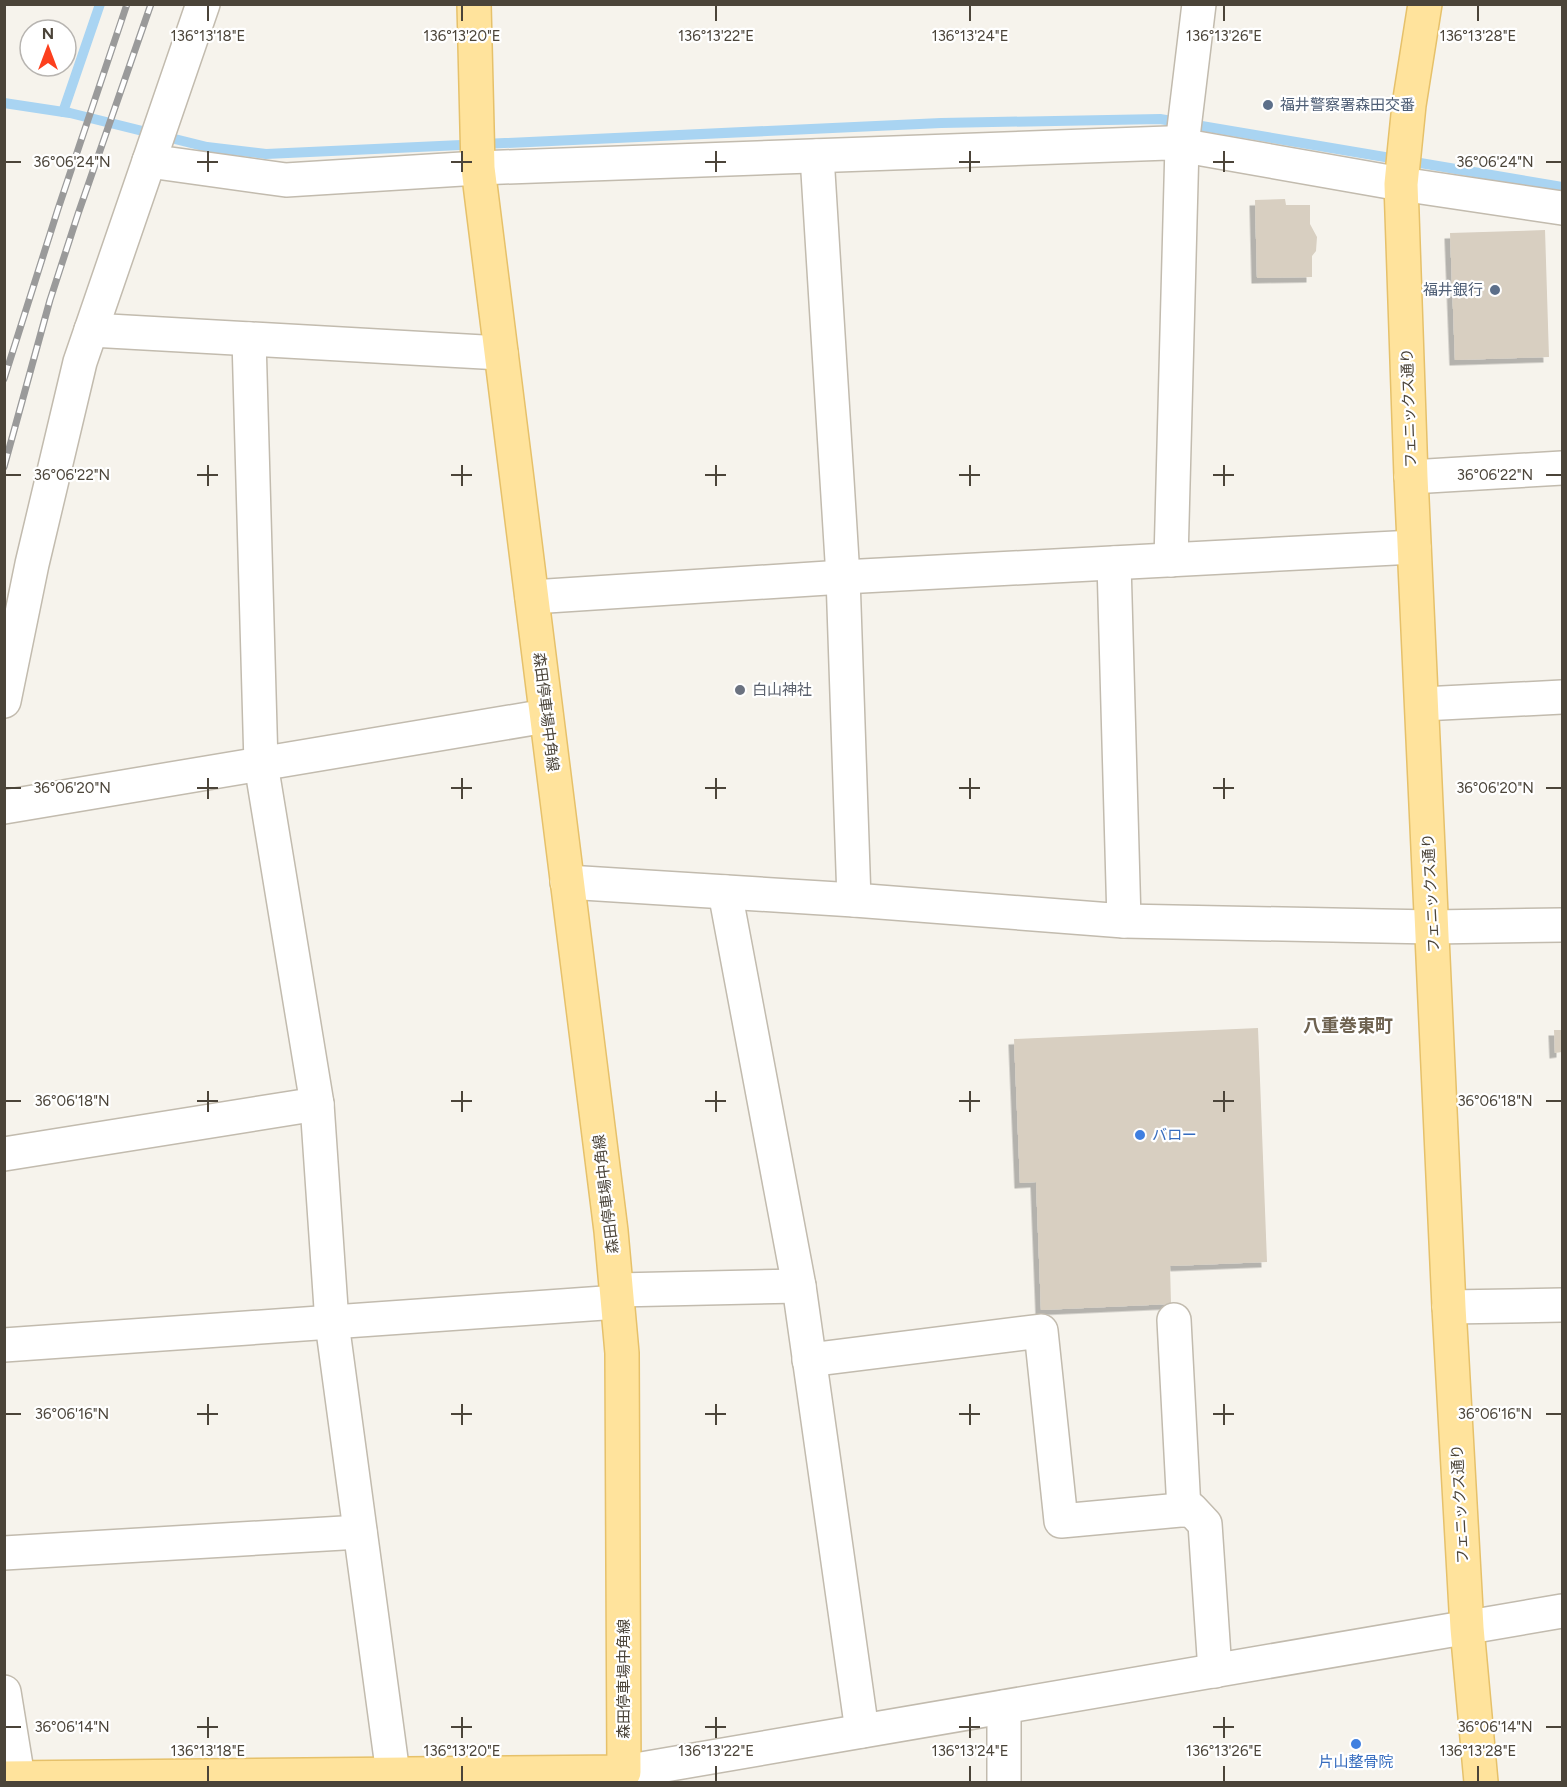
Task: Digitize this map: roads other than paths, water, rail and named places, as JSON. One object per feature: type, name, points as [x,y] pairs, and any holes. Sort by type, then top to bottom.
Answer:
[{"type":"main road","name":"森田停車場中角線","points":[[474,4],[477,149],[610,1219],[622,1353],[623,1777]]},
{"type":"main road","name":"フェニックス通り","points":[[1425,4],[1408,105],[1401,184],[1411,477],[1449,1307],[1467,1628],[1481,1782]]},
{"type":"main road","points":[[11,1778],[623,1777]]},
{"type":"street","points":[[4,701],[35,552],[80,362],[203,4]]},
{"type":"street","points":[[1171,560],[1182,146],[1198,4]]},
{"type":"street","points":[[149,161],[286,180],[477,149],[817,156],[1156,144],[1182,146],[1401,184],[1563,208]]},
{"type":"street","points":[[817,156],[843,577],[854,900]]},
{"type":"street","points":[[91,330],[501,353]]},
{"type":"street","points":[[249,339],[261,764],[317,1104],[332,1323],[360,1532],[379,1777]]},
{"type":"street","points":[[1411,477],[1563,468]]},
{"type":"street","points":[[532,597],[843,577],[1414,547]]},
{"type":"street","points":[[1114,563],[1124,921]]},
{"type":"street","points":[[1422,704],[1563,697]]},
{"type":"street","points":[[4,807],[546,716]]},
{"type":"street","points":[[567,882],[854,900],[1124,921],[1432,927],[1563,925]]},
{"type":"street","points":[[724,892],[799,1286],[862,1731]]},
{"type":"street","points":[[4,1154],[317,1104]]},
{"type":"street","points":[[4,1345],[332,1323],[617,1296],[799,1286]]},
{"type":"street","points":[[1449,1307],[1563,1305]]},
{"type":"street","points":[[1174,1320],[1184,1510]]},
{"type":"street","points":[[809,1360],[1041,1332],[1061,1521],[1191,1509],[1205,1524],[1215,1671]]},
{"type":"street","points":[[4,1553],[360,1532]]},
{"type":"street","points":[[623,1777],[862,1731],[1563,1611]]},
{"type":"street","points":[[4,1692],[11,1778]]},
{"type":"street","points":[[1004,1707],[1004,1782]]},
{"type":"waterway","points":[[63,112],[100,4]]},
{"type":"waterway","points":[[4,103],[70,113],[207,147],[266,154],[941,123],[1160,119],[1562,187]]},
{"type":"railway","points":[[4,379],[127,4]]},
{"type":"railway","points":[[4,467],[50,300],[151,4]]},
{"type":"place","name":"福井警察署森田交番","points":[[1268,105]]},
{"type":"place","name":"福井銀行","points":[[1495,290]]},
{"type":"place","name":"白山神社","points":[[740,690]]},
{"type":"place","name":"バロー","points":[[1140,1135]]},
{"type":"place","name":"片山整骨院","points":[[1356,1744]]},
{"type":"district","name":"八重巻東町","points":[[1348,1026]]}]
